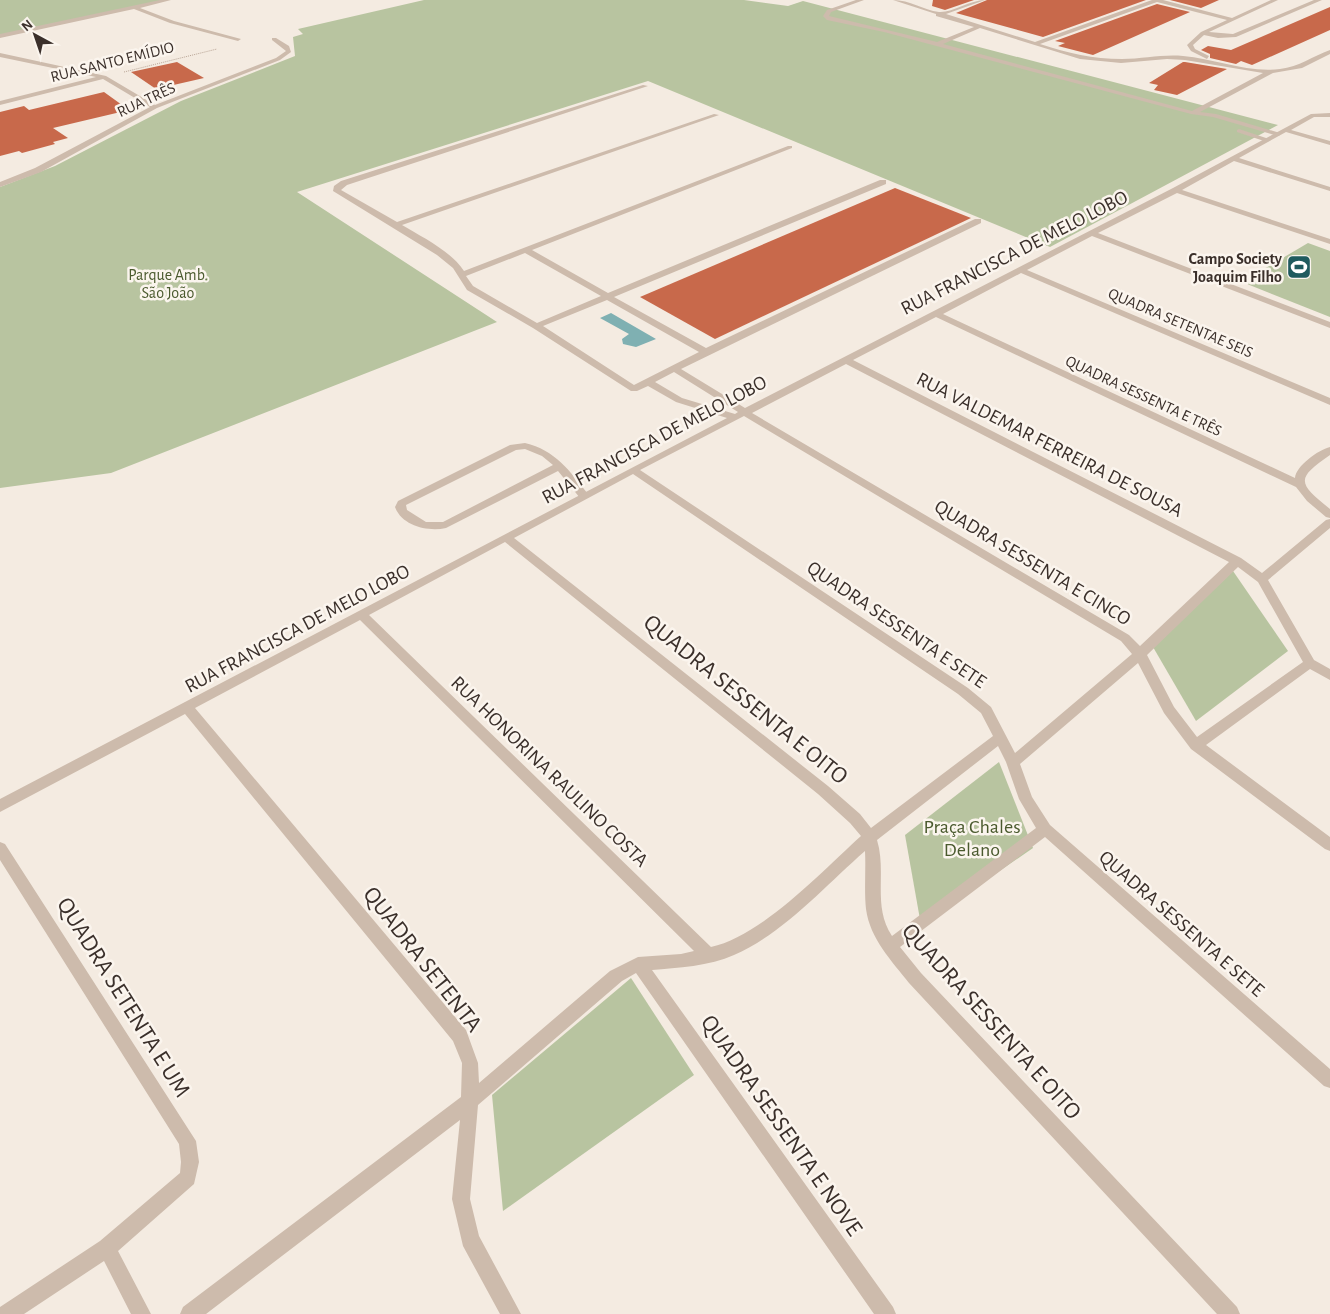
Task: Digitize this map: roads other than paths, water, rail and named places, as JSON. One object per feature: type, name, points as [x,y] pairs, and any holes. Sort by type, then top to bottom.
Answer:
[{"type":"street","points":[[0,36],[166,0]]},
{"type":"street","points":[[861,0],[829,11],[826,16],[829,19],[884,30],[1193,113],[1214,115],[1330,143]]},
{"type":"street","points":[[896,0],[938,15],[1093,60],[1190,58],[1272,72]]},
{"type":"street","points":[[938,15],[982,0]]},
{"type":"street","points":[[1034,44],[1157,0],[1231,19]]},
{"type":"street","points":[[1240,68],[1203,56],[1193,50],[1190,45],[1203,33],[1275,0]]},
{"type":"street","points":[[1203,33],[1218,36],[1234,36],[1319,0]]},
{"type":"street","points":[[135,7],[154,17],[238,39]]},
{"type":"street","points":[[937,44],[978,27]]},
{"type":"street","name":"RUA TRÊS","points":[[4,184],[38,170],[155,108],[278,59],[289,51],[287,47],[274,39]]},
{"type":"street","points":[[1193,113],[1272,72],[1303,65],[1330,52]]},
{"type":"street","points":[[0,55],[104,77],[155,108]]},
{"type":"street","name":"RUA SANTO EMÍDIO","points":[[0,103],[104,77]]},
{"type":"street","points":[[645,86],[344,183],[337,188],[337,191],[453,262],[463,274],[465,283],[470,288],[536,326],[634,389],[706,352],[978,221]]},
{"type":"street","points":[[1193,113],[1204,120],[1222,126]]},
{"type":"street","name":"RUA FRANCISCA DE MELO LOBO","points":[[0,806],[362,616],[739,414],[936,314],[1090,232],[1176,190],[1313,115],[1330,114]]},
{"type":"street","points":[[395,225],[716,115]]},
{"type":"street","points":[[1230,129],[1266,140]]},
{"type":"street","points":[[463,274],[790,146]]},
{"type":"street","points":[[1234,158],[1330,189]]},
{"type":"street","points":[[0,178],[4,184]]},
{"type":"street","points":[[536,326],[883,182]]},
{"type":"street","points":[[1176,190],[1330,242]]},
{"type":"street","points":[[1090,232],[1330,325]]},
{"type":"street","points":[[526,250],[706,352]]},
{"type":"street","name":"QUADRA SETENTAE SEIS","points":[[1020,270],[1330,402]]},
{"type":"street","name":"QUADRA SESSENTA E TRÊS","points":[[936,314],[1300,485],[1311,499],[1330,515]]},
{"type":"street","name":"RUA VALDEMAR FERREIRA DE SOUSA","points":[[845,360],[1237,561],[1262,579]]},
{"type":"street","points":[[675,369],[739,414]]},
{"type":"street","points":[[649,382],[679,400],[739,414]]},
{"type":"street","name":"QUADRA SESSENTA E CINCO","points":[[739,414],[1125,638],[1140,654],[1169,710],[1196,745],[1330,845]]},
{"type":"street","points":[[559,466],[446,525],[436,528],[428,528],[402,512],[400,507],[402,503],[514,448],[523,446],[535,447],[559,466],[584,496]]},
{"type":"street","points":[[1300,485],[1300,474],[1330,450]]},
{"type":"street","name":"QUADRA SESSENTA E SETE","points":[[633,470],[963,691],[986,710],[1013,762],[1026,799],[1044,829],[1330,1080]]},
{"type":"street","points":[[1330,522],[1262,579],[1310,663],[1330,675]]},
{"type":"street","name":"QUADRA SESSENTA E OITO","points":[[507,538],[823,790],[852,817],[869,838],[872,854],[874,912],[882,935],[890,946],[916,978],[1230,1314]]},
{"type":"street","points":[[1013,762],[1140,654],[1237,561]]},
{"type":"street","name":"RUA HONORINA RAULINO COSTA","points":[[362,616],[709,955]]},
{"type":"street","points":[[1196,745],[1310,663]]},
{"type":"street","name":"QUADRA SETENTA","points":[[187,707],[460,1036],[470,1063],[470,1101],[461,1199],[470,1239],[511,1314]]},
{"type":"street","points":[[190,1314],[470,1101],[616,976],[638,964],[681,961],[730,950],[776,920],[869,838],[1001,737]]},
{"type":"street","points":[[890,946],[1044,829]]},
{"type":"street","name":"QUADRA SETENTA E UM","points":[[0,848],[187,1141],[190,1162],[188,1178],[107,1248]]},
{"type":"street","name":"QUADRA SESSENTA E NOVE","points":[[638,964],[886,1314]]},
{"type":"street","points":[[7,1314],[107,1248],[141,1314]]},
{"type":"water","points":[[611,313],[656,339],[636,347],[623,344],[622,339],[629,334],[600,318]]},
{"type":"place","name":"Campo Society Joaquim Filho","points":[[1299,267]]},
{"type":"park label","name":"Parque Amb. São João","points":[[168,283]]},
{"type":"park label","name":"Praça Chales Delano","points":[[972,838]]}]
